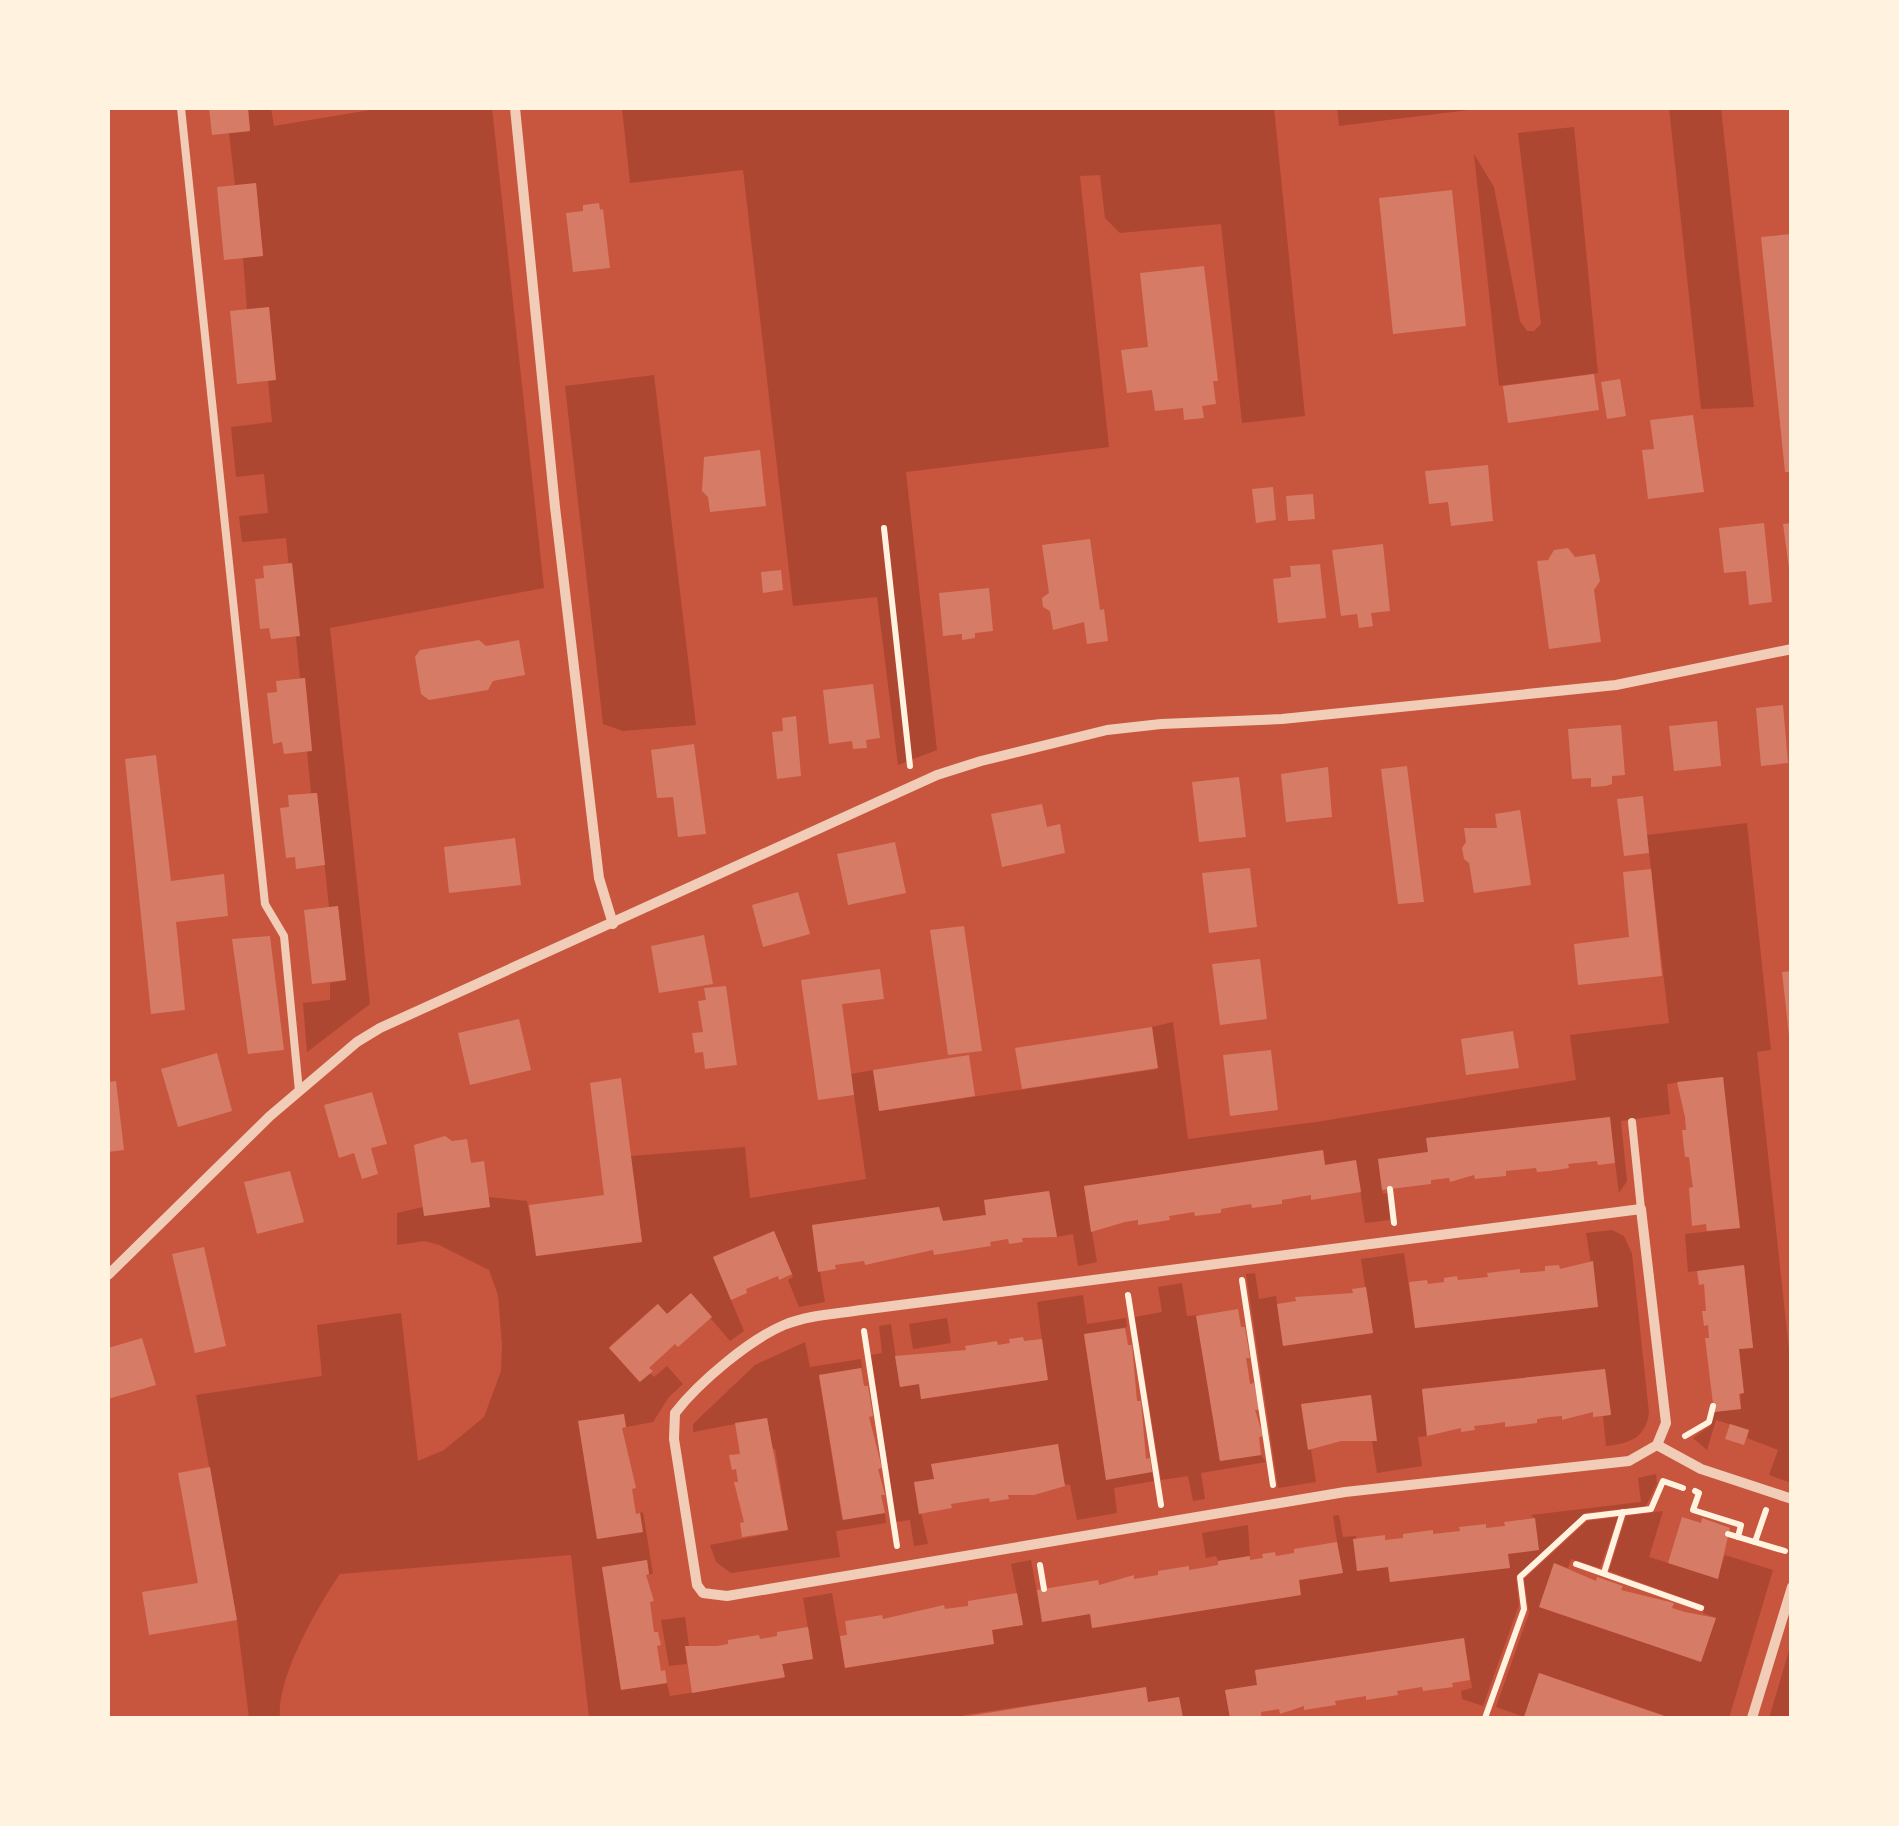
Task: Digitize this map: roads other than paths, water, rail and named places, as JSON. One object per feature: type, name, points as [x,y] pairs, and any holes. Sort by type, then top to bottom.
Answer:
[{"type":"street","points":[[515,108],[555,507],[599,878],[613,924]]},
{"type":"street","points":[[108,1276],[198,1184],[357,1042],[912,784],[981,760],[1107,730],[1282,719],[1616,685],[1792,649]]},
{"type":"street","points":[[1641,1209],[1666,1423],[1656,1445],[1630,1461],[1345,1492],[727,1596],[702,1593],[696,1586],[676,1457],[675,1413],[746,1348],[782,1326],[807,1318],[1641,1209]]},
{"type":"street","points":[[1656,1445],[1683,1462],[1792,1499]]},
{"type":"street","points":[[1752,1718],[1792,1587]]},
{"type":"lane","points":[[181,108],[264,904],[284,936],[299,1091]]},
{"type":"lane","points":[[1632,1122],[1641,1209]]}]
